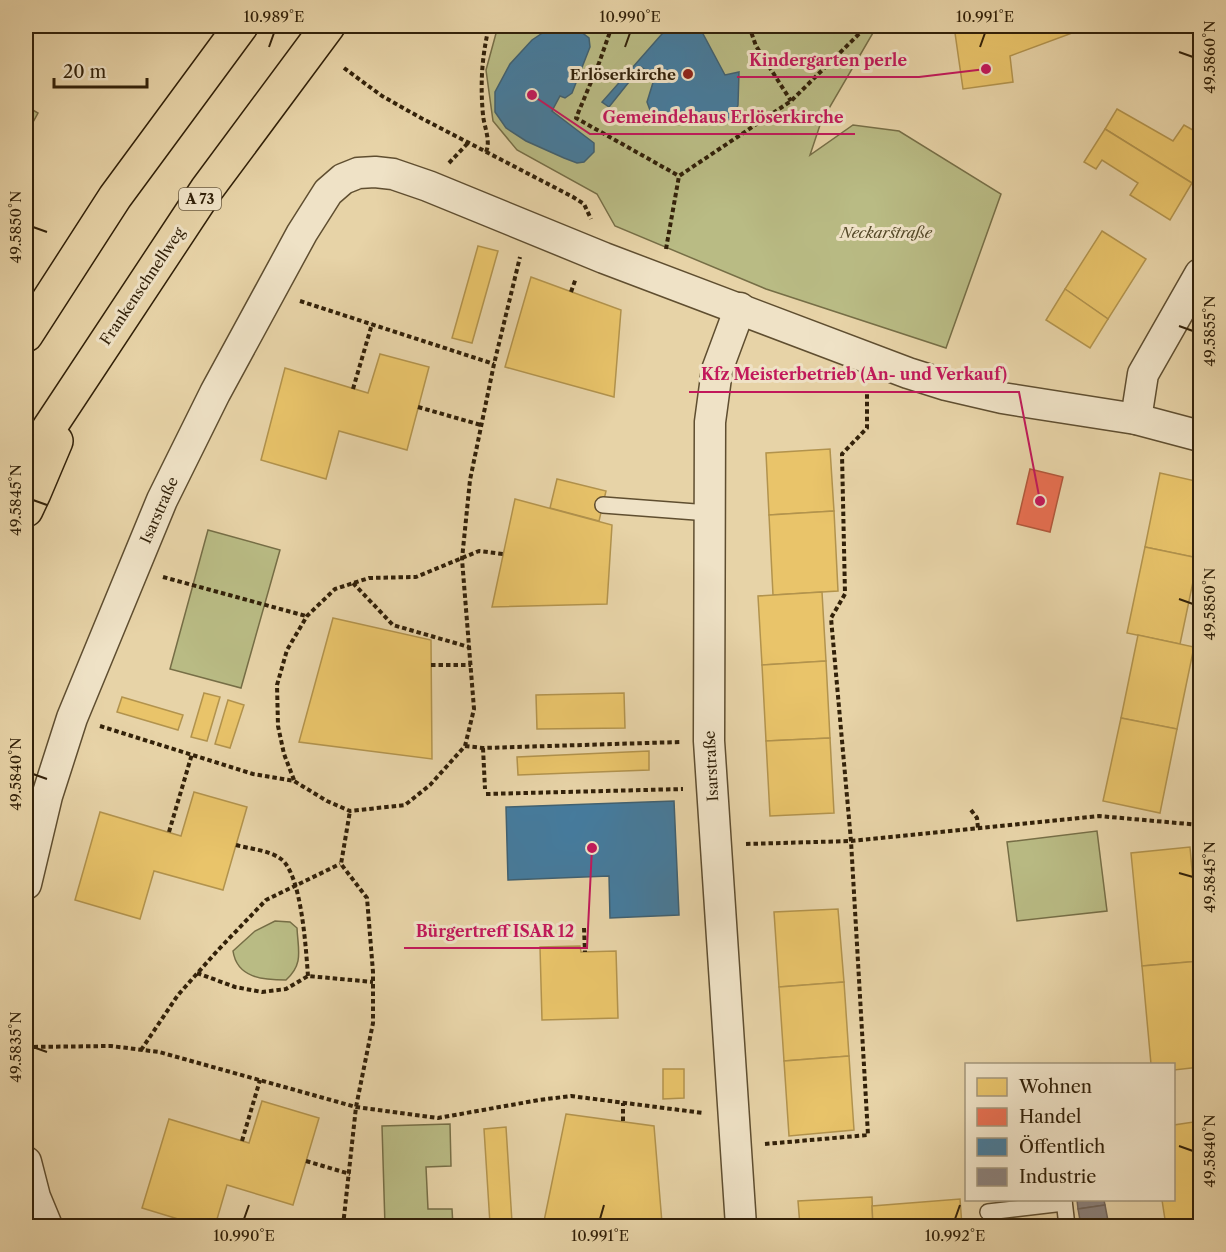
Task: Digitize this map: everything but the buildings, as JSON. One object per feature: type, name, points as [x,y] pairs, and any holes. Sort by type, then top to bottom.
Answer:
[{"type":"highway","points":[[26,335],[115,197],[241,26]]},
{"type":"highway","name":"Frankenschnellweg","points":[[26,463],[207,189],[328,26]]},
{"type":"highway","points":[[26,510],[81,378]]},
{"type":"street","name":"Isarstraße","points":[[26,884],[47,796],[72,718],[162,500],[215,393],[302,233],[328,192],[343,179],[358,173],[393,174],[527,227]]},
{"type":"street","points":[[527,227],[867,358],[946,385],[1002,398],[1136,418],[1200,436]]},
{"type":"street","points":[[1136,418],[1143,374],[1200,274]]},
{"type":"street","name":"Isarstraße","points":[[740,308],[717,370],[712,394],[709,513],[709,741],[741,1227]]},
{"type":"street","points":[[26,1162],[35,1197],[47,1227]]},
{"type":"lane","points":[[603,505],[709,513]]},
{"type":"lane","points":[[988,1212],[1064,1201],[1067,1227]]},
{"type":"path","points":[[486,152],[489,146],[483,117],[480,75],[489,26]]},
{"type":"path","points":[[612,26],[576,118],[679,176]]},
{"type":"path","points":[[749,26],[756,46],[791,101]]},
{"type":"path","points":[[660,279],[679,176],[791,101],[867,26]]},
{"type":"path","points":[[344,68],[382,96],[573,197],[584,204],[589,213]]},
{"type":"path","points":[[72,718],[253,774],[294,781],[327,801],[350,811],[405,804],[430,785],[465,746],[474,709],[462,559],[470,480],[494,364],[527,227]]},
{"type":"path","points":[[273,286],[298,300],[494,364]]},
{"type":"path","points":[[353,388],[372,324]]},
{"type":"path","points":[[735,1146],[868,1135],[851,841],[831,618],[845,594],[842,454],[867,428],[867,358]]},
{"type":"path","points":[[418,407],[481,425]]},
{"type":"path","points":[[294,781],[284,754],[278,726],[277,685],[287,650],[307,616],[335,589],[353,583],[369,578],[416,577],[479,551],[503,554]]},
{"type":"path","points":[[133,569],[307,616]]},
{"type":"path","points":[[353,583],[393,625],[470,647]]},
{"type":"path","points":[[431,665],[471,665]]},
{"type":"path","points":[[465,746],[483,748],[709,741]]},
{"type":"path","points":[[483,748],[486,791],[712,788]]},
{"type":"path","points":[[169,832],[192,754]]},
{"type":"path","points":[[971,810],[977,818],[978,828]]},
{"type":"path","points":[[343,1227],[356,1107],[373,1023],[373,982],[367,898],[341,864],[350,811]]},
{"type":"path","points":[[716,845],[851,841],[1099,816],[1200,825]]},
{"type":"path","points":[[236,845],[279,858],[287,865],[296,886],[306,944],[308,976]]},
{"type":"path","points":[[141,1050],[178,995],[266,900],[341,864]]},
{"type":"path","points":[[584,928],[585,952]]},
{"type":"path","points":[[197,973],[235,987],[262,992],[286,989],[308,976],[373,982]]},
{"type":"path","points":[[26,1047],[111,1046],[159,1052],[356,1107],[438,1118],[571,1096],[733,1117]]},
{"type":"path","points":[[242,1141],[260,1080]]},
{"type":"path","points":[[623,1103],[623,1121]]},
{"type":"path","points":[[306,1161],[350,1174]]},
{"type":"green space","name":"Neckarstraße","points":[[498,26],[877,26],[821,122],[810,155],[853,125],[899,131],[1001,194],[946,348],[766,289],[615,226],[597,194],[517,150],[493,121],[486,70]]},
{"type":"green space","points":[[26,106],[38,113],[26,135]]},
{"type":"green space","points":[[208,530],[280,550],[241,688],[170,669]]},
{"type":"green space","points":[[1097,831],[1107,911],[1017,921],[1007,842]]},
{"type":"green space","points":[[275,921],[290,922],[297,928],[298,962],[286,980],[252,976],[240,967],[233,951],[255,931]]},
{"type":"green space","points":[[450,1124],[451,1166],[426,1167],[428,1209],[452,1209],[453,1226],[385,1226],[382,1126]]},
{"type":"place","name":"Kindergarten perle","points":[[986,69]]},
{"type":"place","name":"Erlöserkirche","points":[[688,74]]},
{"type":"place","name":"Gemeindehaus Erlöserkirche","points":[[532,95]]},
{"type":"place","name":"Kfz Meisterbetrieb (An- und Verkauf)","points":[[1040,501]]},
{"type":"place","name":"Bürgertreff ISAR 12","points":[[592,848]]}]
